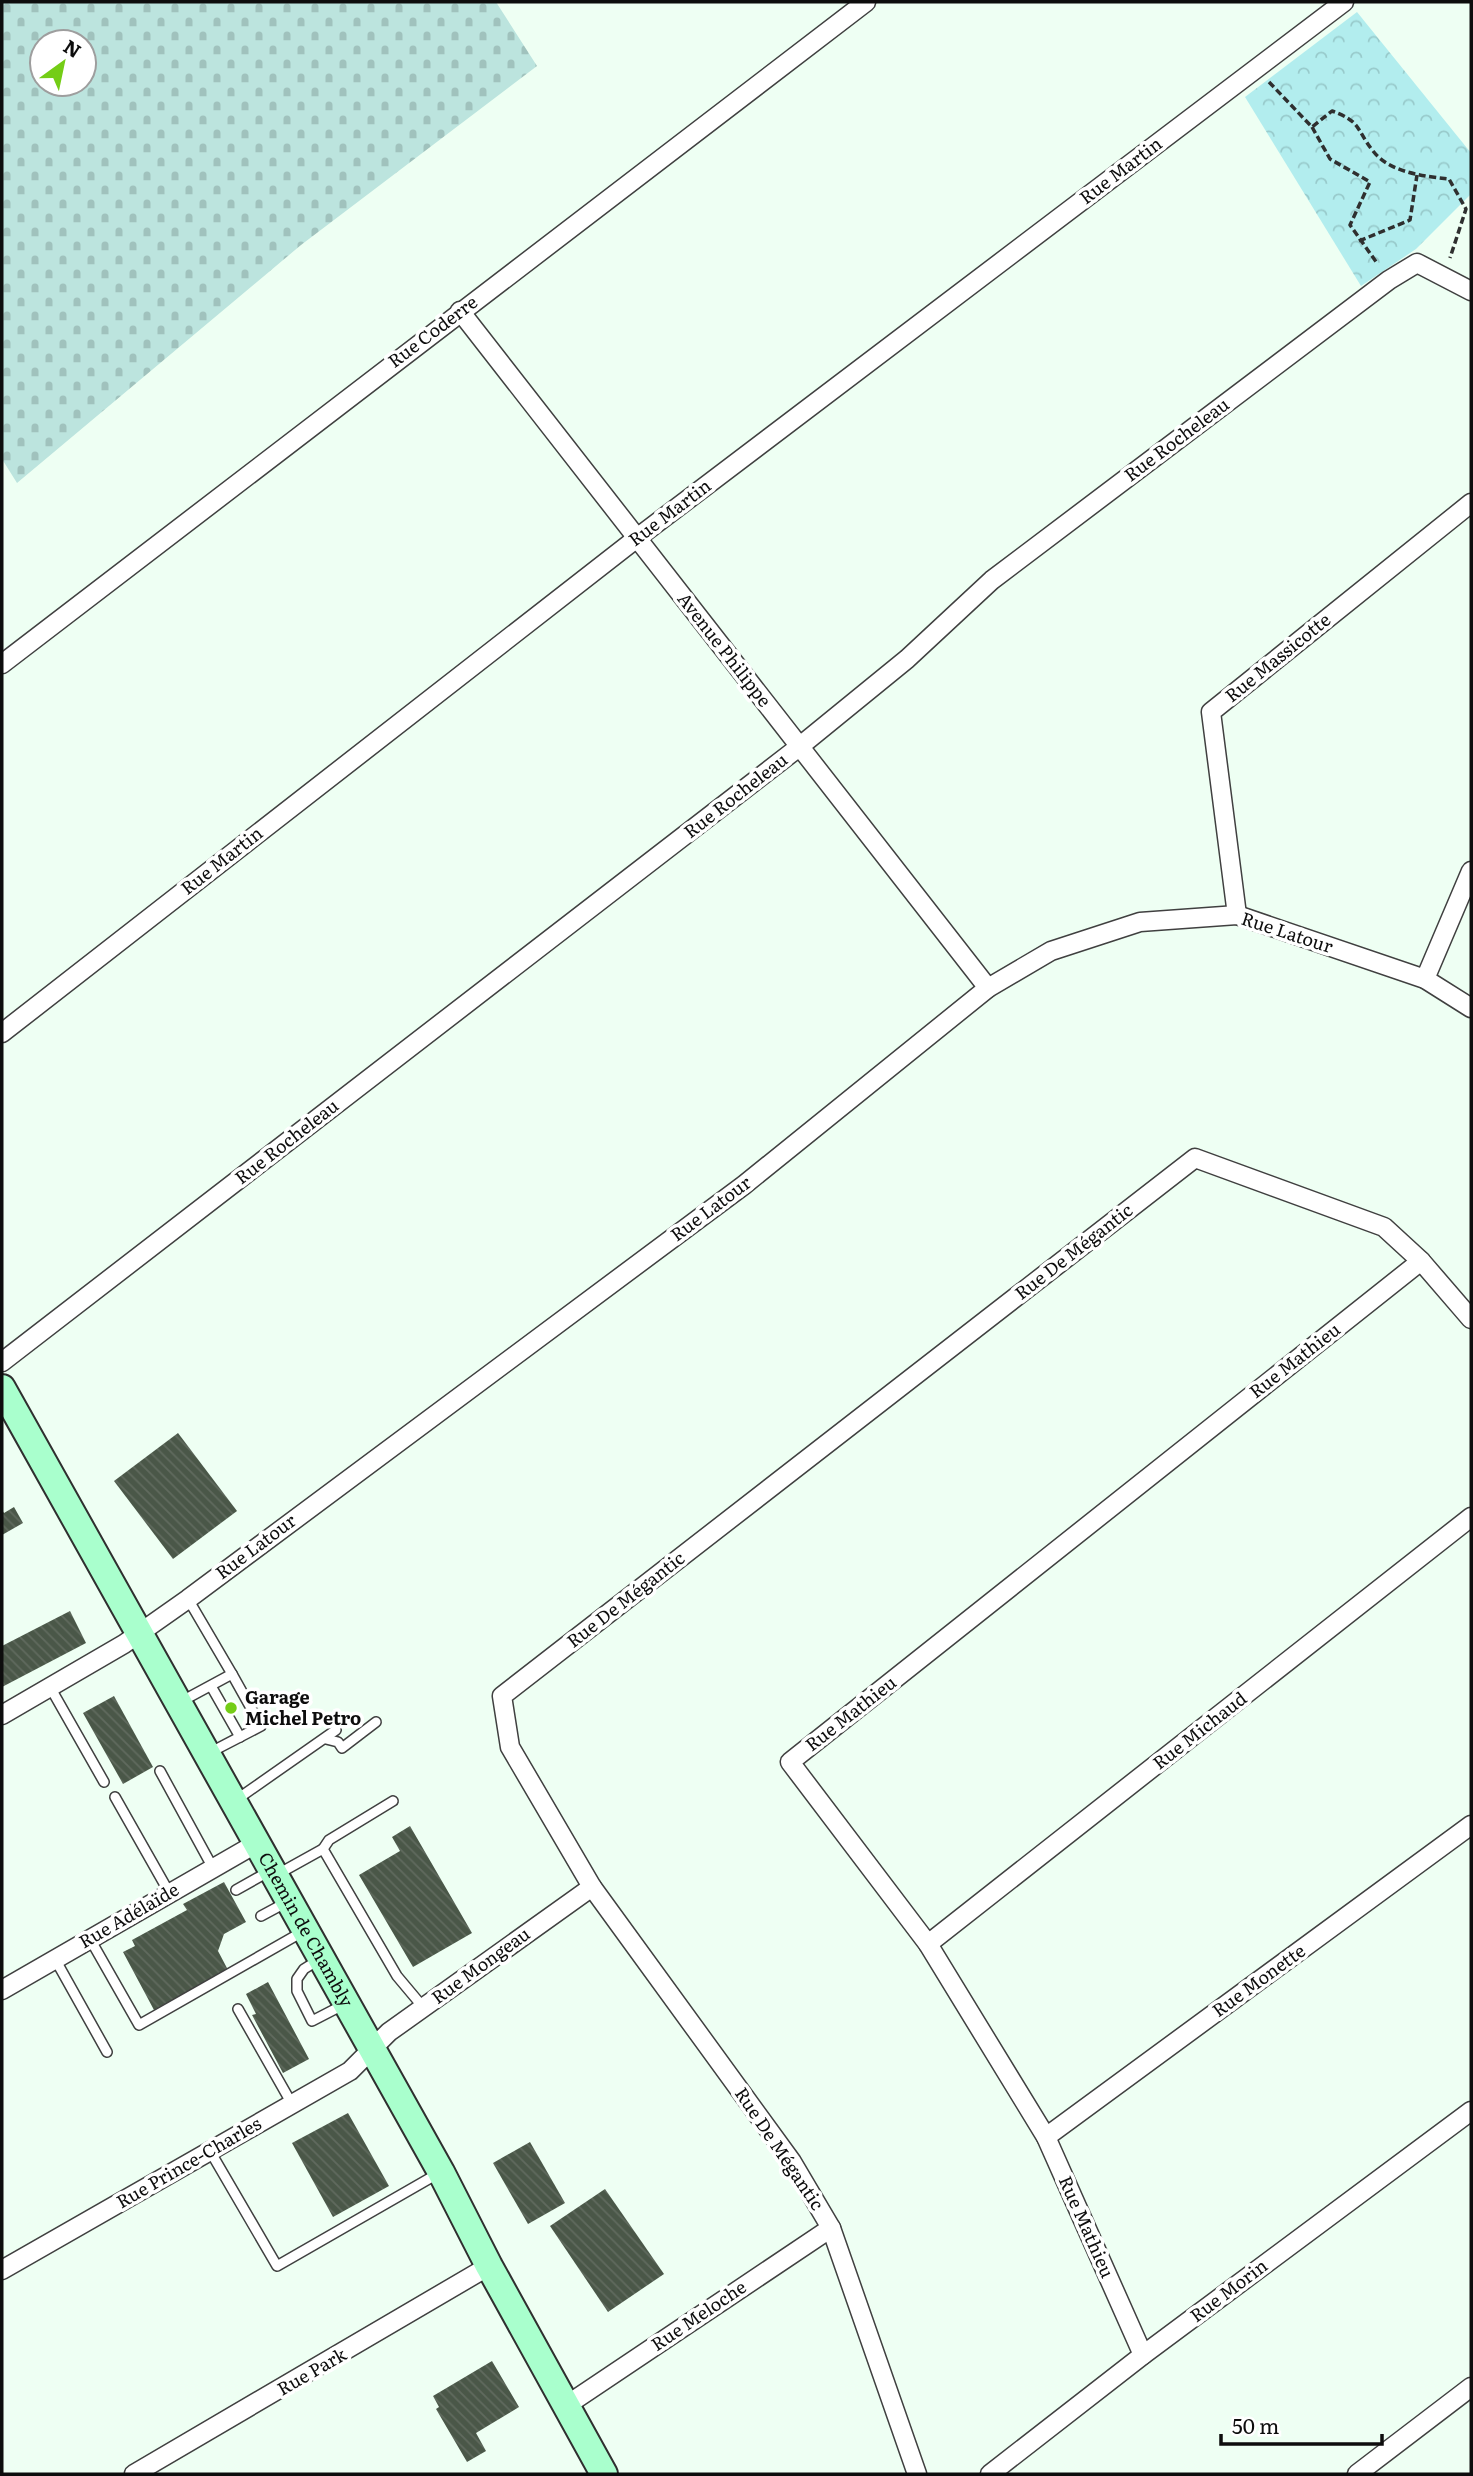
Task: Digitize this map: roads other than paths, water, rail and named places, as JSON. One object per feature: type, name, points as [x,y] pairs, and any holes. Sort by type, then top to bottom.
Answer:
[{"type":"street","name":"Rue Coderre","points":[[2,664],[866,2]]},
{"type":"street","name":"Rue Martin","points":[[2,1033],[637,538],[1344,2]]},
{"type":"street","name":"Rue Rocheleau","points":[[2,1362],[799,747],[907,659],[992,580],[1389,280],[1417,263],[1471,291]]},
{"type":"street","name":"Avenue Philippe","points":[[460,311],[988,988]]},
{"type":"street","name":"Rue Massicotte","points":[[1237,915],[1211,712],[1471,503]]},
{"type":"street","points":[[1425,979],[1471,871]]},
{"type":"street","name":"Rue Latour","points":[[2,1715],[140,1633],[188,1599],[744,1185],[988,988],[1051,951],[1140,922],[1237,915],[1425,979],[1471,1008]]},
{"type":"street","name":"Rue De Mégantic","points":[[917,2474],[831,2228],[792,2162],[592,1886],[510,1747],[502,1696],[1195,1158],[1384,1227],[1421,1261],[1471,1319]]},
{"type":"street","name":"Rue Mathieu","points":[[1143,2355],[1046,2137],[928,1944],[790,1762],[1421,1261]]},
{"type":"street","name":"Chemin de Chambly","points":[[2,1388],[441,2172],[489,2266],[604,2474]]},
{"type":"street","name":"Rue Michaud","points":[[928,1944],[1471,1517]]},
{"type":"street","name":"Rue Monette","points":[[1046,2137],[1471,1825]]},
{"type":"street","name":"Rue Adélaïde","points":[[2,1990],[257,1843]]},
{"type":"street","name":"Rue Mongeau","points":[[372,2050],[389,2032],[592,1886]]},
{"type":"street","name":"Rue Prince-Charles","points":[[2,2270],[350,2071],[372,2050]]},
{"type":"street","name":"Rue Morin","points":[[990,2474],[1143,2355],[1471,2111]]},
{"type":"street","name":"Rue Meloche","points":[[567,2405],[831,2228]]},
{"type":"street","name":"Rue Park","points":[[134,2474],[489,2266]]},
{"type":"street","points":[[1357,2474],[1471,2387]]},
{"type":"lane","points":[[188,1599],[261,1726],[208,1754]]},
{"type":"lane","points":[[180,1702],[232,1674]]},
{"type":"lane","points":[[211,1686],[240,1737]]},
{"type":"lane","points":[[50,1687],[104,1782]]},
{"type":"lane","points":[[326,1739],[338,1742],[342,1748],[376,1722]]},
{"type":"lane","points":[[234,1801],[336,1730]]},
{"type":"lane","points":[[160,1771],[213,1868]]},
{"type":"lane","points":[[115,1797],[170,1894]]},
{"type":"lane","points":[[236,1890],[323,1849],[329,1840],[393,1801]]},
{"type":"lane","points":[[323,1849],[397,1976],[423,2007]]},
{"type":"lane","points":[[261,1916],[289,1900]]},
{"type":"lane","points":[[90,1939],[139,2025],[306,1931]]},
{"type":"lane","points":[[321,1958],[300,1973],[296,1985],[312,2021],[346,2004]]},
{"type":"lane","points":[[55,1959],[107,2052]]},
{"type":"lane","points":[[238,2009],[292,2104]]},
{"type":"lane","points":[[209,2151],[277,2266],[441,2172]]},
{"type":"place","name":"Garage Michel Petro","points":[[231,1708]]}]
